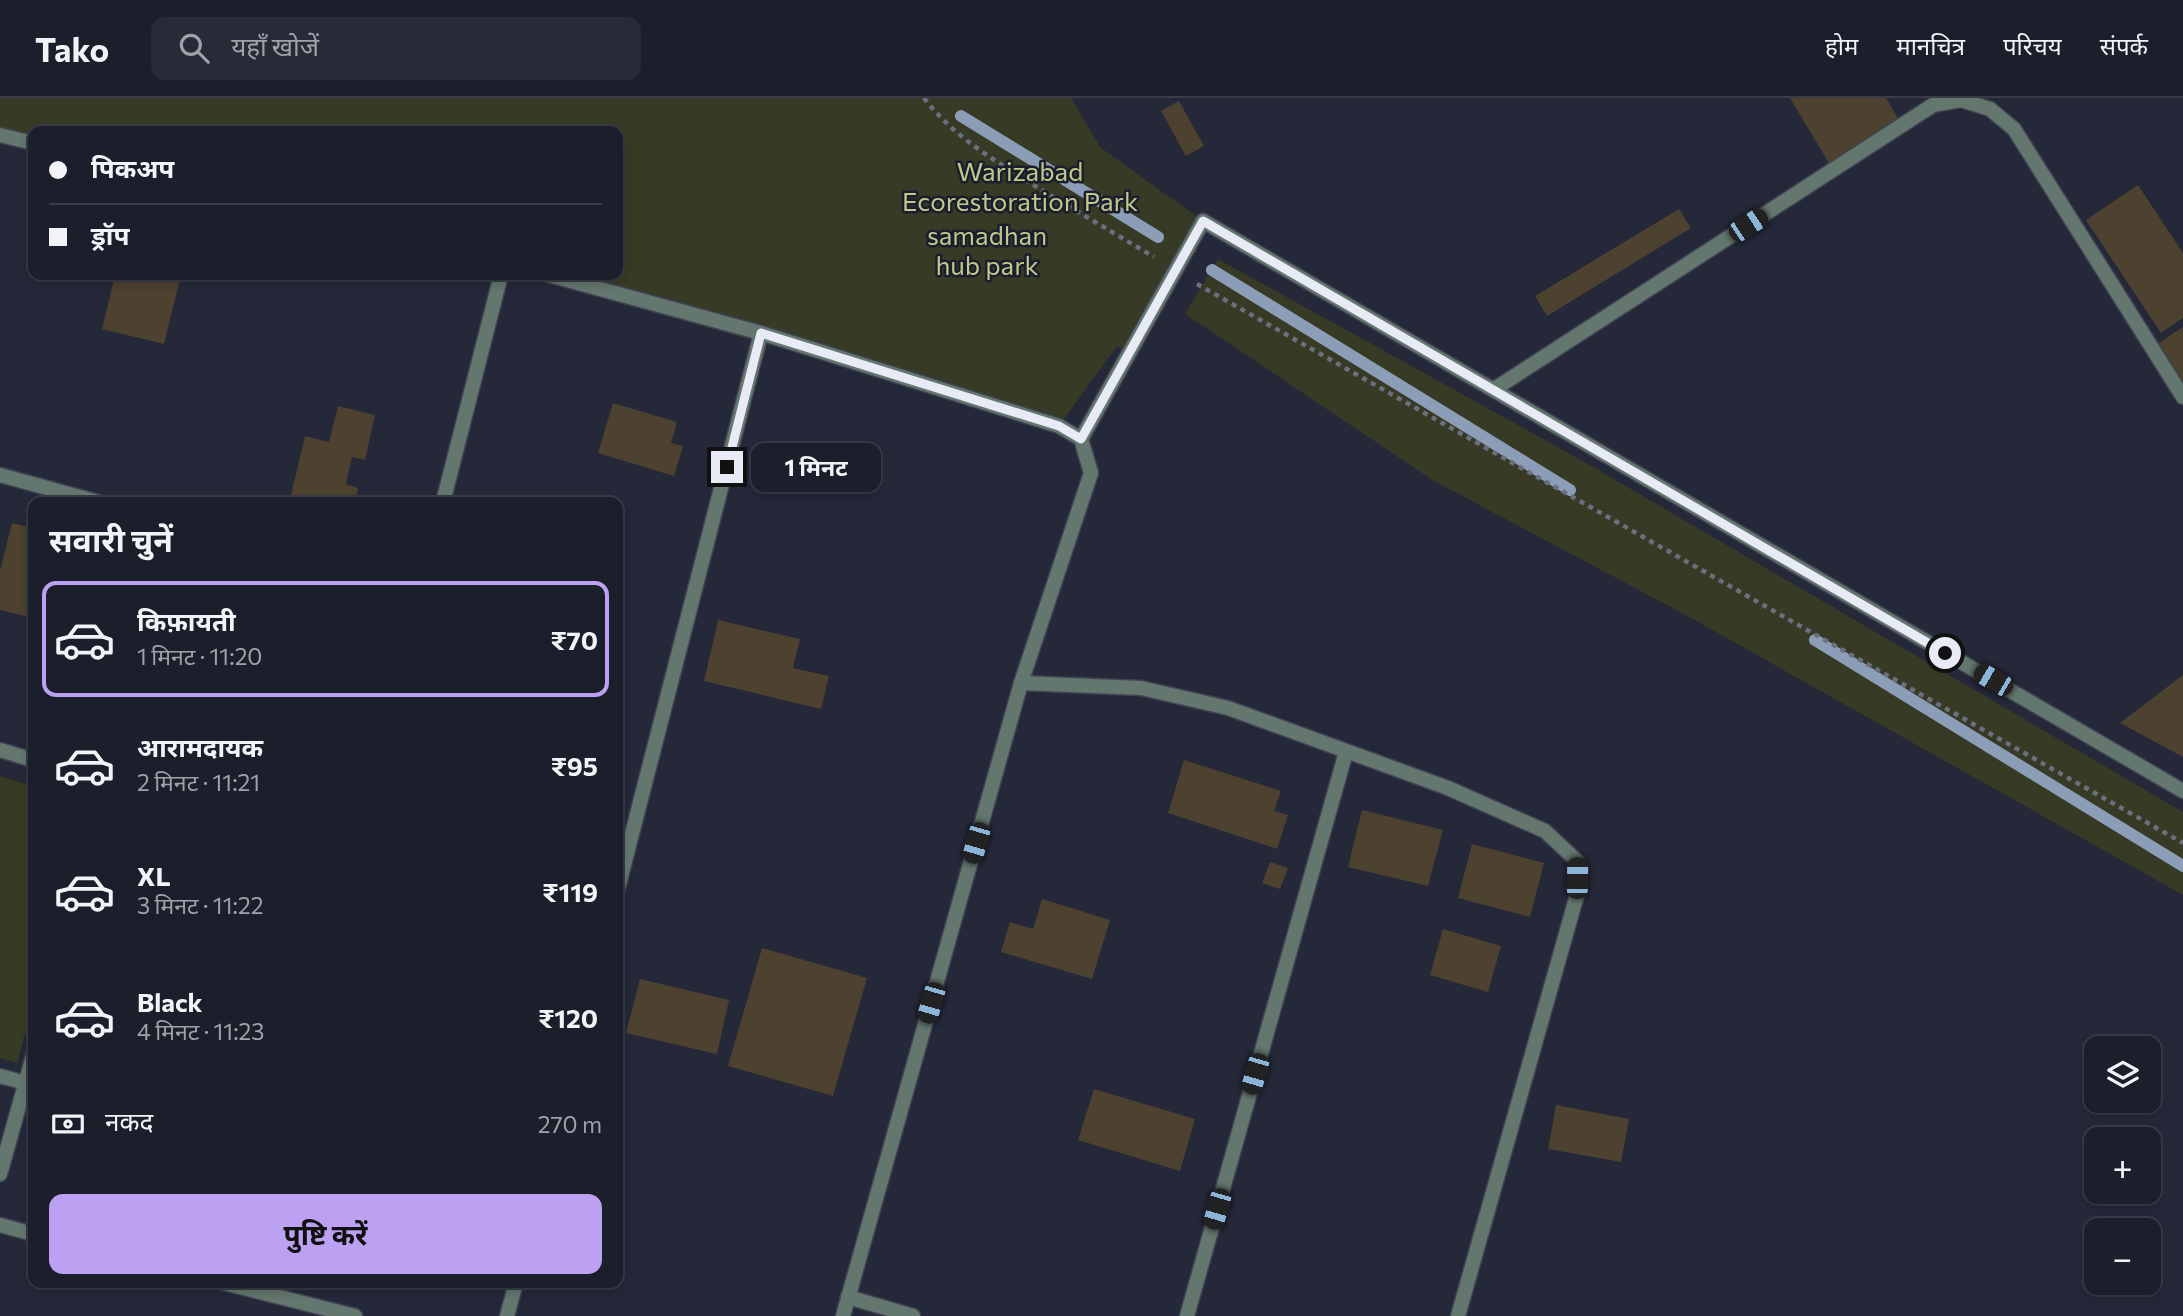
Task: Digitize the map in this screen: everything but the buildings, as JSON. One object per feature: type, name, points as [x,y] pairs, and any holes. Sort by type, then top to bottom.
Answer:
[{"type":"street","points":[[1493,390],[1933,105],[1961,100],[1990,109],[2014,129],[2183,397]]},
{"type":"street","points":[[0,135],[28,142]]},
{"type":"street","points":[[1081,439],[1203,221],[2183,791]]},
{"type":"street","points":[[444,497],[500,280]]},
{"type":"street","points":[[567,280],[761,333],[1059,426],[1081,439],[1091,473],[1021,682],[843,1316]]},
{"type":"street","points":[[623,869],[761,333]]},
{"type":"street","points":[[0,475],[80,497]]},
{"type":"street","points":[[1021,682],[1141,688],[1228,708],[1448,788],[1529,823],[1545,831],[1577,861],[1577,895],[1458,1316]]},
{"type":"street","points":[[0,750],[28,758]]},
{"type":"street","points":[[1187,1316],[1346,752]]},
{"type":"street","points":[[0,1174],[28,1075]]},
{"type":"street","points":[[0,1076],[26,1083]]},
{"type":"street","points":[[0,1226],[28,1233]]},
{"type":"street","points":[[253,1288],[355,1316]]},
{"type":"street","points":[[507,1316],[515,1288]]},
{"type":"street","points":[[848,1297],[912,1316]]},
{"type":"path","points":[[923,98],[940,119],[968,143],[1153,256]]},
{"type":"path","points":[[1200,286],[2183,843]]},
{"type":"green space","name":"samadhan hub park","points":[[0,98],[1071,98],[1100,147],[1203,221],[1126,352],[1117,346],[1059,426],[538,280],[623,280],[623,126],[28,126],[28,136],[0,128]]},
{"type":"green space","points":[[1218,259],[1583,461],[2183,812],[2183,895],[1684,614],[1434,481],[1185,314]]},
{"type":"green space","points":[[0,776],[28,784],[28,1024],[17,1063],[0,1058]]},
{"type":"waterway","points":[[961,116],[1158,237]]},
{"type":"waterway","points":[[1212,270],[1570,490]]},
{"type":"waterway","points":[[1815,640],[2183,866]]},
{"type":"route","points":[[727,467],[761,333],[1059,426],[1081,439],[1203,221],[1945,653]]},
{"type":"park label","name":"Warizabad Ecorestoration Park","points":[[1020,185]]}]
